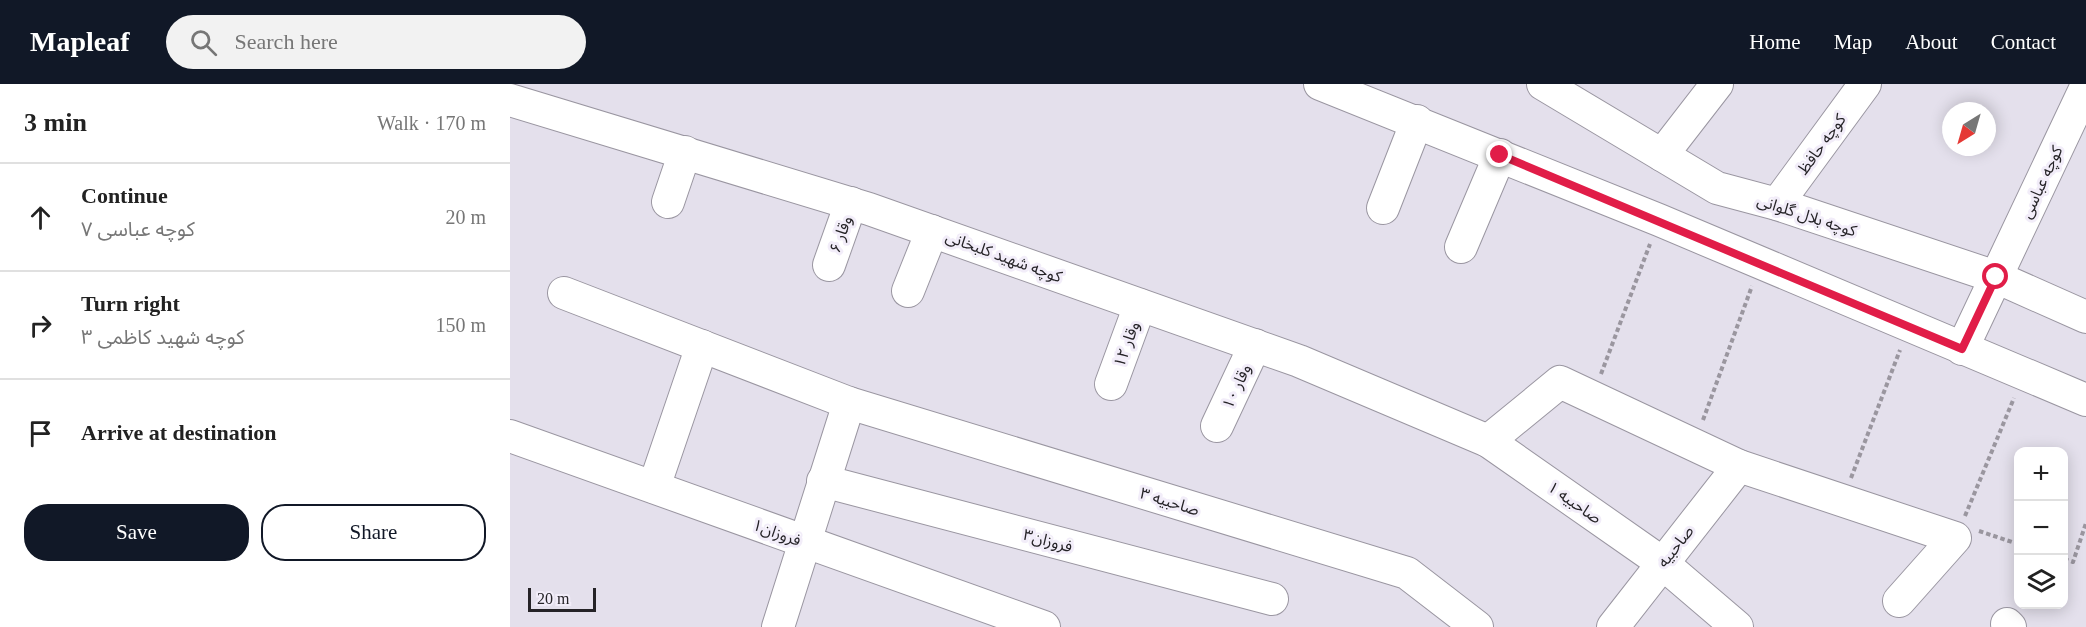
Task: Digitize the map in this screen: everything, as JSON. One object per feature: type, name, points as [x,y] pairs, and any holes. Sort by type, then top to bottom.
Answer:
[{"type":"street","points":[[1662,155],[1717,84]]},
{"type":"street","name":"کوچه حافظ","points":[[1776,204],[1865,84]]},
{"type":"street","points":[[1332,86],[1659,220],[2086,400]]},
{"type":"street","name":"کوچه بلال گلوانی","points":[[1551,86],[1718,188],[1776,204],[1996,277],[2086,317]]},
{"type":"street","name":"کوچه عباسی","points":[[1962,349],[2086,87]]},
{"type":"street","name":"کوچه شهید کلبخانی","points":[[510,100],[851,203],[932,231],[1299,361],[1488,441]]},
{"type":"street","points":[[1383,208],[1417,121]]},
{"type":"street","points":[[668,202],[685,152]]},
{"type":"street","points":[[1461,247],[1500,155]]},
{"type":"street","name":"وقار ۶","points":[[829,266],[851,203]]},
{"type":"street","points":[[909,291],[932,231]]},
{"type":"street","name":"صاحبیه ۳","points":[[564,293],[849,403],[1407,573],[1477,627]]},
{"type":"street","name":"وقار ۱۲","points":[[1111,384],[1140,305]]},
{"type":"street","name":"وقار ۱۰","points":[[1217,426],[1255,345]]},
{"type":"street","points":[[654,488],[702,346]]},
{"type":"street","points":[[1488,441],[1560,382],[1738,466],[1842,501],[1958,531],[1899,601]]},
{"type":"street","points":[[778,627],[803,541],[849,403]]},
{"type":"street","name":"فروزان۱","points":[[510,436],[1044,627]]},
{"type":"street","name":"صاحبیه ۱","points":[[1488,441],[1661,562],[1737,627]]},
{"type":"street","name":"صاحبیه","points":[[1613,627],[1661,562],[1738,466]]},
{"type":"street","name":"فروزان۳","points":[[823,481],[1272,599]]},
{"type":"path","points":[[1592,398],[1659,220]]},
{"type":"path","points":[[1693,446],[1761,264]]},
{"type":"path","points":[[1842,501],[1909,326]]},
{"type":"path","points":[[2014,543],[1958,531],[2023,375]]},
{"type":"path","points":[[2068,560],[2073,562],[2086,524]]},
{"type":"route","points":[[1500,155],[1962,349],[1996,277]]}]
